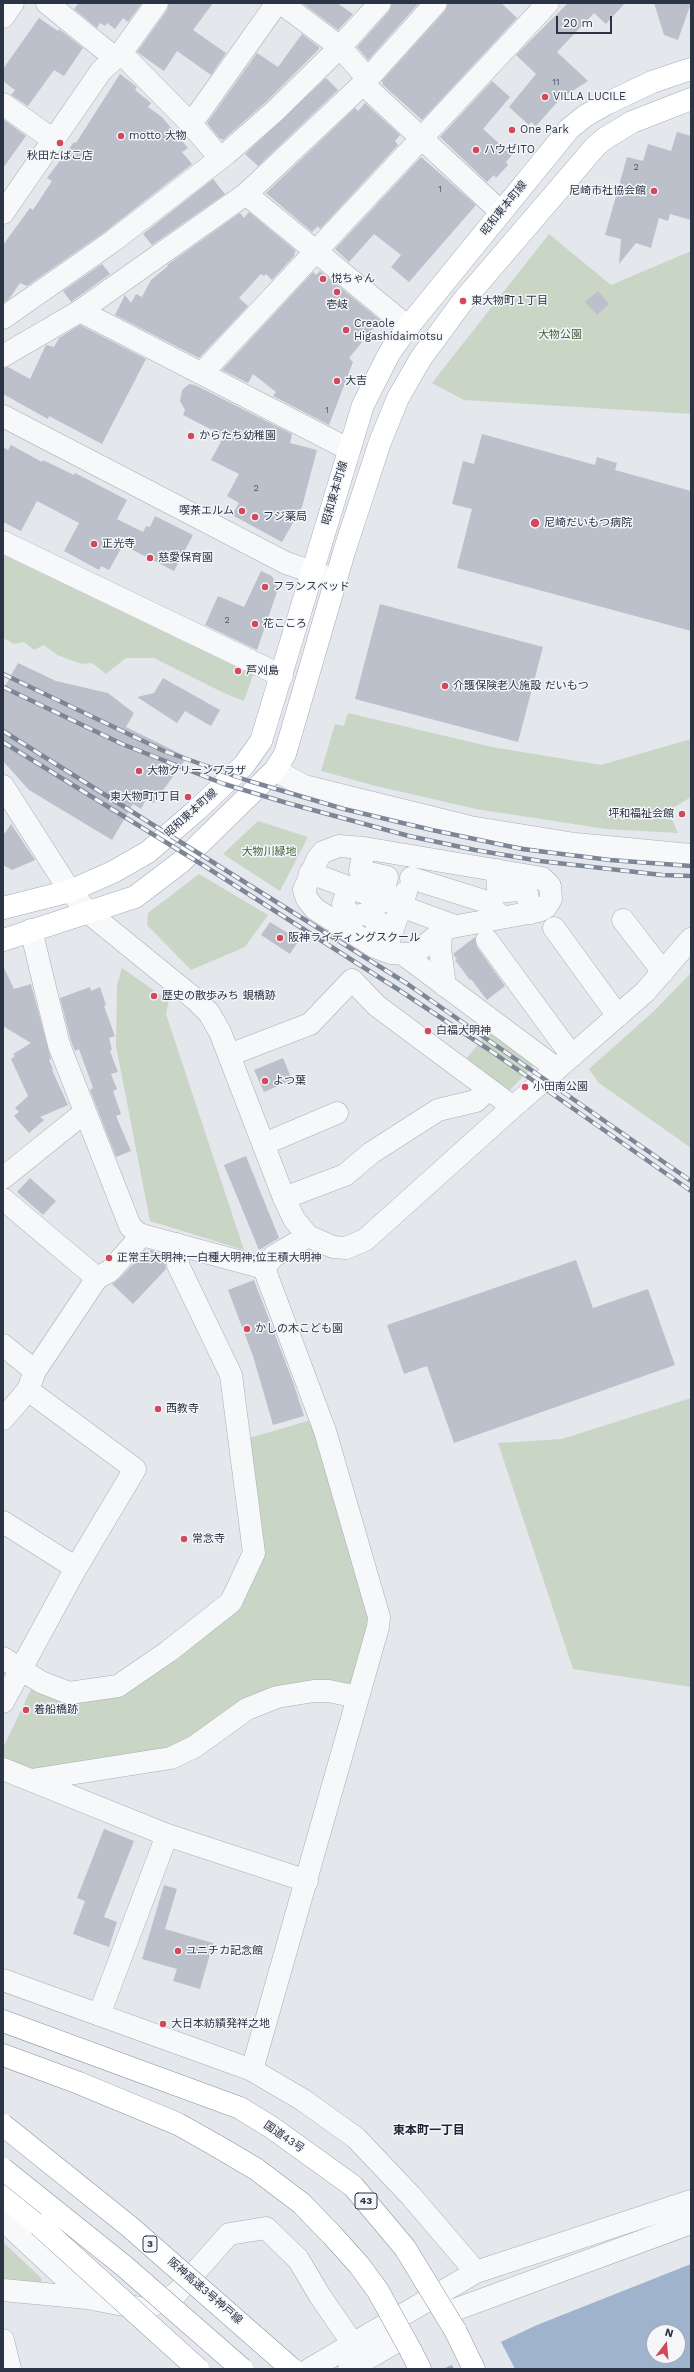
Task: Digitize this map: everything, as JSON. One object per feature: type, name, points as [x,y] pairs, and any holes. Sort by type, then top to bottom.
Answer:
[{"type":"main road","name":"昭和東本町線","points":[[3,908],[70,891],[113,872],[148,852],[198,809],[244,765],[262,741],[348,449],[363,405],[376,376],[408,327],[559,140],[585,116],[652,82],[691,69]]},
{"type":"main road","points":[[3,940],[135,897],[169,871],[275,770],[285,754],[336,580],[372,466],[390,415],[408,378],[433,340],[546,202],[595,147],[604,139],[632,122],[691,98]]},
{"type":"main road","name":"国道43号","points":[[3,2021],[240,2108],[271,2127],[353,2186],[405,2248],[446,2313],[474,2369]]},
{"type":"main road","points":[[3,2055],[79,2083],[178,2124],[256,2169],[301,2203],[359,2265],[378,2292],[420,2369]]},
{"type":"main road","name":"阪神高速3号神戸線","points":[[3,2125],[130,2227],[292,2369]]},
{"type":"main road","points":[[3,2169],[124,2266],[242,2369]]},
{"type":"main road","points":[[3,2195],[198,2369]]},
{"type":"street","points":[[3,17],[13,3]]},
{"type":"street","points":[[47,3],[118,56],[190,124],[220,158]]},
{"type":"street","points":[[3,213],[52,139],[101,71],[118,56],[157,3]]},
{"type":"street","points":[[190,124],[277,3]]},
{"type":"street","points":[[281,3],[340,47],[366,81],[421,139],[501,212]]},
{"type":"street","points":[[3,318],[113,241],[220,158],[274,111],[340,47],[380,3]]},
{"type":"street","points":[[3,356],[80,311],[246,194],[366,81],[436,3]]},
{"type":"street","points":[[202,373],[548,3]]},
{"type":"street","points":[[3,104],[52,139]]},
{"type":"street","points":[[246,194],[408,327]]},
{"type":"street","points":[[80,311],[348,449]]},
{"type":"street","points":[[3,416],[286,563],[336,580]]},
{"type":"street","points":[[3,542],[282,676]]},
{"type":"street","points":[[275,770],[304,786],[470,828],[575,844],[691,854]]},
{"type":"street","points":[[3,786],[70,891],[89,913],[196,1000],[209,1013],[220,1032],[284,1198],[294,1220],[308,1236],[333,1247],[346,1248],[365,1240],[646,992],[691,939]]},
{"type":"street","points":[[386,950],[418,951],[448,929],[502,917],[531,913],[546,907],[551,899],[550,886],[542,878],[350,846],[331,848],[318,858],[310,872],[304,890],[310,905],[445,986],[564,1063]]},
{"type":"street","points":[[364,848],[360,871],[387,877],[392,902],[386,950]]},
{"type":"street","points":[[392,902],[411,878],[419,857]]},
{"type":"street","points":[[310,872],[392,902],[448,929]]},
{"type":"street","points":[[411,878],[484,901],[502,917]]},
{"type":"street","points":[[349,887],[342,904],[344,909],[354,916],[366,914],[376,919],[377,932],[386,950]]},
{"type":"street","points":[[624,920],[663,972]]},
{"type":"street","points":[[554,928],[618,1016]]},
{"type":"street","points":[[445,986],[440,948],[448,929]]},
{"type":"street","points":[[32,930],[59,1044],[130,1226],[142,1235],[264,1268]]},
{"type":"street","points":[[487,940],[564,1063]]},
{"type":"street","points":[[229,1055],[310,1024],[352,980],[377,1006],[513,1108]]},
{"type":"street","points":[[284,1198],[345,1175],[371,1153],[438,1110],[476,1100],[488,1089]]},
{"type":"street","points":[[3,1178],[85,1112]]},
{"type":"street","points":[[264,1144],[337,1113]]},
{"type":"street","points":[[3,1199],[97,1278]]},
{"type":"street","points":[[3,1419],[32,1380],[97,1278],[110,1271],[142,1235]]},
{"type":"street","points":[[264,1268],[274,1256],[308,1236]]},
{"type":"street","points":[[12,1662],[41,1682],[70,1694],[118,1686],[169,1651],[231,1602],[254,1553],[231,1374],[178,1265],[177,1244]]},
{"type":"street","points":[[252,2070],[378,1627],[379,1617],[377,1605],[325,1431],[264,1268]]},
{"type":"street","points":[[3,1345],[32,1380],[135,1469],[76,1568],[12,1662],[3,1702]]},
{"type":"street","points":[[3,1522],[76,1568]]},
{"type":"street","points":[[31,1780],[171,1758],[194,1747],[247,1709],[277,1697],[300,1692],[329,1691],[357,1697]]},
{"type":"street","points":[[3,1769],[167,1835],[306,1881]]},
{"type":"street","points":[[99,2015],[167,1835]]},
{"type":"street","points":[[3,1980],[252,2070],[303,2100],[356,2138],[411,2196],[476,2272]]},
{"type":"street","points":[[310,2369],[476,2272],[691,2201]]},
{"type":"street","points":[[3,2220],[87,2298]]},
{"type":"street","points":[[446,2313],[691,2223]]},
{"type":"street","points":[[3,2290],[87,2298],[145,2309],[176,2294],[229,2234],[266,2228],[298,2259],[320,2296],[353,2344]]},
{"type":"street","points":[[349,2369],[403,2338]]},
{"type":"street","points":[[3,2340],[10,2369]]},
{"type":"green space","name":"大物公園","points":[[549,234],[611,285],[691,251],[691,414],[464,400],[432,383]]},
{"type":"green space","points":[[3,555],[253,675],[244,701],[224,693],[154,658],[126,658],[106,674],[92,663],[82,664],[57,655],[44,645],[34,650],[24,642],[14,644],[3,638]]},
{"type":"green space","points":[[348,713],[492,747],[601,765],[691,739],[691,797],[668,811],[678,833],[606,829],[476,809],[376,786],[321,771],[335,724],[344,726]]},
{"type":"green space","name":"大物川緑地","points":[[258,821],[308,837],[280,891],[223,854]]},
{"type":"green space","points":[[199,874],[268,915],[245,947],[191,970],[147,925],[148,913]]},
{"type":"green space","points":[[122,968],[169,1001],[166,1014],[244,1250],[150,1221],[116,1046],[117,985]]},
{"type":"green space","points":[[691,973],[691,1148],[599,1083],[589,1069],[654,1011]]},
{"type":"green space","points":[[490,1030],[537,1062],[508,1092],[467,1058]]},
{"type":"green space","points":[[691,1398],[691,1687],[573,1669],[498,1443],[562,1439]]},
{"type":"green space","points":[[311,1420],[373,1615],[355,1683],[317,1683],[275,1691],[236,1703],[194,1734],[164,1750],[40,1773],[3,1757],[3,1748],[33,1685],[121,1693],[263,1556],[246,1439]]},
{"type":"green space","points":[[3,2242],[41,2278],[42,2284],[3,2279]]},
{"type":"water","points":[[691,2264],[691,2369],[443,2369],[537,2325]]},
{"type":"pier","points":[[500,2340],[515,2369],[454,2369],[451,2363]]},
{"type":"building","points":[[79,3],[142,3],[128,22],[123,18],[115,29],[107,23],[105,26],[100,23],[97,28],[74,9]]},
{"type":"building","points":[[169,3],[213,3],[193,30],[226,53],[211,75],[177,51],[164,71],[137,52],[167,10]]},
{"type":"building","points":[[302,3],[337,3],[353,14],[338,30]]},
{"type":"building","points":[[392,3],[419,3],[368,60],[357,47],[389,11]]},
{"type":"building","points":[[448,3],[501,3],[517,18],[422,120],[383,85],[382,81],[445,11]]},
{"type":"building","points":[[568,3],[625,3],[606,24],[594,13],[557,52],[588,81],[560,99],[536,126],[531,122],[529,125],[509,107],[536,74],[516,55]]},
{"type":"building","points":[[654,3],[691,3],[678,40],[664,35]]},
{"type":"building","points":[[39,18],[58,31],[59,29],[83,48],[64,76],[54,70],[28,106],[11,95],[15,90],[3,81],[3,69]]},
{"type":"building","points":[[302,34],[319,47],[319,49],[266,102],[223,140],[219,138],[207,123],[257,53],[278,67]]},
{"type":"building","points":[[120,74],[137,87],[135,90],[151,103],[148,107],[162,117],[188,148],[182,152],[192,164],[106,231],[27,286],[20,283],[9,299],[3,303],[3,245],[30,208],[33,210],[52,181],[47,178],[74,142],[76,143]]},
{"type":"building","points":[[326,78],[338,90],[258,166],[245,154]]},
{"type":"building","name":"ハウゼITO","points":[[492,81],[510,97],[483,129],[512,155],[506,162],[508,165],[496,178],[494,175],[487,182],[440,137]]},
{"type":"building","points":[[365,103],[400,135],[395,141],[398,145],[320,229],[318,226],[312,232],[266,193],[355,108],[358,111]]},
{"type":"building","points":[[3,119],[26,136],[3,168]]},
{"type":"building","name":"尼崎市社協会館","points":[[677,132],[691,136],[691,220],[670,214],[668,221],[659,218],[651,248],[636,243],[619,264],[621,239],[605,235],[627,157],[643,161],[648,144],[671,151]]},
{"type":"building","points":[[421,157],[476,205],[409,282],[391,267],[401,255],[374,234],[349,262],[335,249]]},
{"type":"building","points":[[213,179],[225,194],[152,245],[143,234]]},
{"type":"building","points":[[249,212],[296,251],[294,253],[295,255],[272,280],[266,274],[264,276],[261,274],[239,298],[248,306],[199,358],[115,315],[125,295],[131,303],[136,294],[142,297],[151,280],[168,266],[167,265],[240,213],[244,218]]},
{"type":"building","points":[[102,264],[110,274],[71,302],[63,291]]},
{"type":"building","points":[[320,271],[380,320],[349,358],[353,362],[329,425],[273,396],[276,392],[253,374],[248,383],[222,370],[313,272],[316,275]]},
{"type":"building","points":[[598,291],[609,304],[597,315],[585,302]]},
{"type":"building","points":[[80,325],[146,359],[102,444],[49,416],[48,419],[3,394],[3,368],[8,367],[30,379],[46,345],[54,347],[59,338]]},
{"type":"building","points":[[189,384],[195,385],[292,434],[290,443],[317,450],[302,507],[282,542],[232,515],[239,503],[227,496],[239,474],[211,460],[224,436],[183,415],[185,410],[180,401],[182,390]]},
{"type":"building","points":[[482,434],[595,465],[597,457],[617,463],[615,470],[691,491],[691,631],[457,568],[472,509],[452,504],[463,461],[474,464]]},
{"type":"building","points":[[11,445],[42,462],[43,460],[74,475],[75,473],[127,500],[117,519],[143,532],[146,526],[150,527],[155,516],[193,535],[174,571],[123,545],[109,570],[101,566],[99,570],[64,551],[79,523],[37,501],[21,531],[3,522],[3,447],[8,450]]},
{"type":"building","points":[[261,571],[272,576],[278,589],[257,650],[205,625],[218,596],[244,607]]},
{"type":"building","name":"介護保険老人施設 だいもつ","points":[[380,604],[543,647],[518,742],[355,699]]},
{"type":"building","points":[[18,663],[56,681],[108,693],[134,713],[126,727],[187,757],[154,803],[146,800],[141,809],[133,804],[112,840],[29,790],[3,761],[3,690]]},
{"type":"building","points":[[163,678],[220,710],[211,726],[185,711],[177,723],[137,697],[154,693]]},
{"type":"building","points":[[11,824],[35,860],[12,870],[3,865],[3,836]]},
{"type":"building","name":"阪神ライディングスクール","points":[[270,922],[299,940],[290,954],[261,935]]},
{"type":"building","points":[[475,937],[477,947],[505,986],[487,1000],[455,960],[457,959],[453,954]]},
{"type":"building","points":[[3,966],[14,989],[31,984],[51,1059],[49,1060],[53,1069],[52,1070],[68,1105],[40,1117],[44,1120],[29,1133],[14,1116],[19,1112],[15,1108],[28,1096],[11,1059],[15,1056],[13,1054],[31,1043],[3,1026]]},
{"type":"building","points":[[90,987],[91,991],[100,987],[106,1005],[104,1006],[115,1036],[109,1038],[112,1050],[110,1051],[118,1072],[111,1074],[117,1089],[113,1091],[121,1114],[116,1116],[131,1151],[116,1157],[90,1090],[93,1088],[79,1049],[75,1051],[71,1041],[60,998]]},
{"type":"building","points":[[283,1058],[292,1080],[264,1092],[254,1070]]},
{"type":"building","points":[[246,1156],[279,1238],[259,1250],[224,1165]]},
{"type":"building","points":[[30,1178],[56,1201],[43,1215],[17,1192]]},
{"type":"building","points":[[151,1250],[158,1252],[165,1260],[166,1269],[133,1304],[112,1284],[119,1279],[139,1258],[141,1260]]},
{"type":"building","points":[[576,1260],[593,1308],[648,1289],[675,1365],[454,1443],[427,1366],[404,1374],[387,1325]]},
{"type":"building","points":[[254,1280],[293,1382],[304,1416],[273,1425],[253,1356],[228,1290]]},
{"type":"building","points":[[104,1829],[134,1841],[104,1917],[117,1922],[109,1947],[73,1934],[85,1901],[77,1898]]},
{"type":"building","name":"ユニチカ記念館","points":[[164,1885],[177,1889],[165,1929],[213,1943],[200,1989],[173,1981],[177,1969],[142,1959]]},
{"type":"railway","points":[[3,674],[164,751],[249,781],[344,809],[522,849],[610,860],[691,866]]},
{"type":"railway","points":[[3,687],[122,744],[224,784],[287,803],[409,836],[475,850],[540,861],[662,875],[691,876]]},
{"type":"railway","points":[[3,731],[406,983],[691,1181]]},
{"type":"railway","points":[[3,742],[206,867],[399,990],[488,1049],[691,1191]]},
{"type":"place","name":"VILLA LUCILE","points":[[545,97]]},
{"type":"place","name":"One Park","points":[[512,130]]},
{"type":"place","name":"motto 大物","points":[[121,136]]},
{"type":"place","name":"秋田たばこ店","points":[[60,143]]},
{"type":"place","name":"ハウゼITO","points":[[476,150]]},
{"type":"place","name":"尼崎市社協会館","points":[[654,191]]},
{"type":"place","name":"悦ちゃん","points":[[323,279]]},
{"type":"place","name":"壱岐","points":[[337,292]]},
{"type":"place","name":"東大物町１丁目","points":[[463,301]]},
{"type":"place","name":"Creaole Higashidaimotsu","points":[[346,330]]},
{"type":"place","name":"大吉","points":[[337,381]]},
{"type":"place","name":"からたち幼稚園","points":[[191,436]]},
{"type":"place","name":"喫茶エルム","points":[[242,511]]},
{"type":"place","name":"フジ薬局","points":[[255,517]]},
{"type":"place","name":"尼崎だいもつ病院","points":[[535,523]]},
{"type":"place","name":"正光寺","points":[[94,544]]},
{"type":"place","name":"慈愛保育園","points":[[150,558]]},
{"type":"place","name":"フランスベッド","points":[[265,587]]},
{"type":"place","name":"花こころ","points":[[255,624]]},
{"type":"place","name":"芦刈島","points":[[238,671]]},
{"type":"place","name":"介護保険老人施設 だいもつ","points":[[445,686]]},
{"type":"place","name":"大物グリーンプラザ","points":[[139,771]]},
{"type":"place","name":"東大物町1丁目","points":[[188,797]]},
{"type":"place","name":"坪和福祉会館","points":[[682,814]]},
{"type":"place","name":"阪神ライディングスクール","points":[[280,938]]},
{"type":"place","name":"歴史の散歩みち 蜆橋跡","points":[[154,996]]},
{"type":"place","name":"白福大明神","points":[[428,1031]]},
{"type":"place","name":"よつ葉","points":[[265,1081]]},
{"type":"place","name":"小田南公園","points":[[525,1087]]},
{"type":"place","name":"正常王大明神;一白種大明神;位王積大明神","points":[[109,1258]]},
{"type":"place","name":"かしの木こども園","points":[[247,1329]]},
{"type":"place","name":"西教寺","points":[[158,1409]]},
{"type":"place","name":"常念寺","points":[[184,1539]]},
{"type":"place","name":"着船橋跡","points":[[26,1710]]},
{"type":"place","name":"ユニチカ記念館","points":[[178,1951]]},
{"type":"place","name":"大日本紡績発祥之地","points":[[163,2024]]},
{"type":"district","name":"東本町一丁目","points":[[429,2130]]}]
